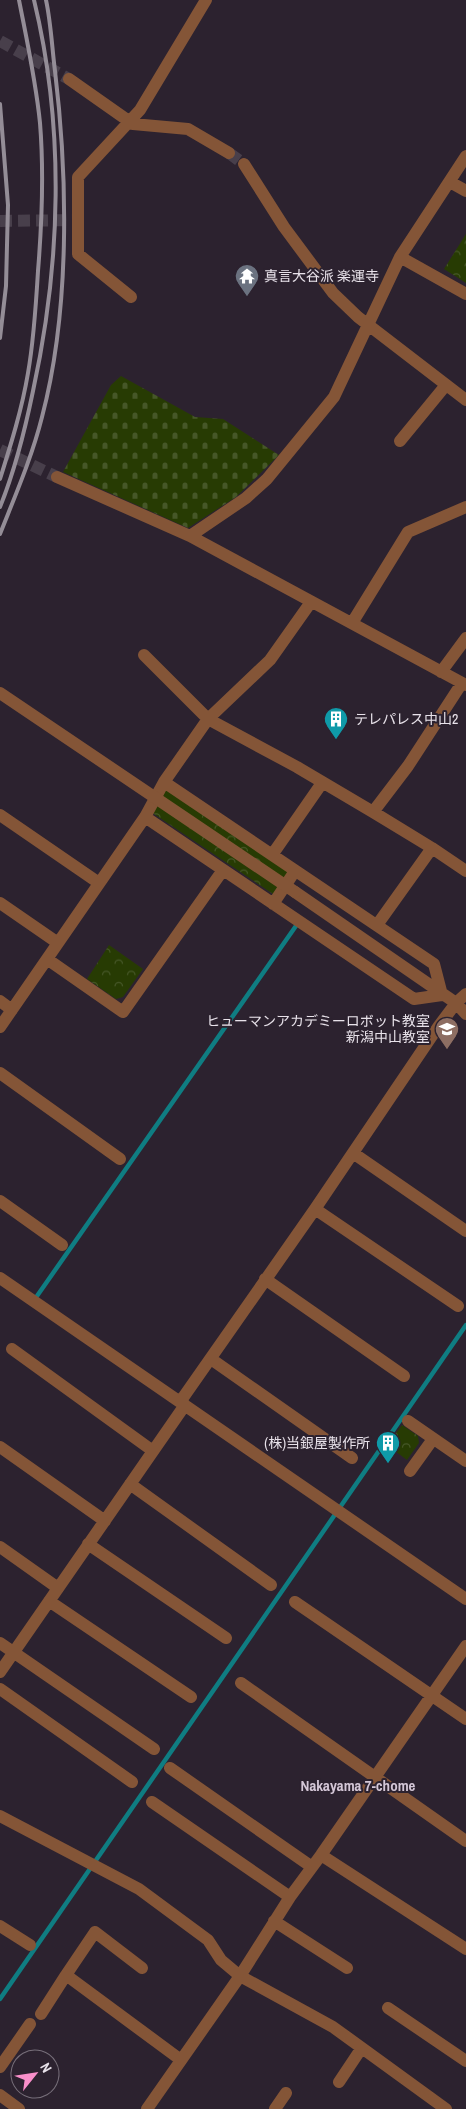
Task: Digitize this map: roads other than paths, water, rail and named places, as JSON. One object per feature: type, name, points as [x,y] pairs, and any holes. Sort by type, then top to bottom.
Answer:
[{"type":"street","points":[[131,297],[78,254],[78,177],[140,110],[206,0]]},
{"type":"street","points":[[69,79],[133,124],[188,129],[229,153]]},
{"type":"street","points":[[190,536],[246,498],[267,479],[334,397],[400,257],[466,156]]},
{"type":"street","points":[[244,164],[284,227],[333,293],[369,325],[466,400]]},
{"type":"street","points":[[450,182],[466,191]]},
{"type":"street","points":[[400,257],[466,294]]},
{"type":"street","points":[[400,441],[446,386]]},
{"type":"street","points":[[57,477],[190,536],[464,684],[408,766],[373,812]]},
{"type":"street","points":[[352,624],[408,532],[466,508]]},
{"type":"street","points":[[0,1027],[145,817],[164,782],[208,718],[270,660],[311,602]]},
{"type":"street","points":[[441,672],[466,638]]},
{"type":"street","points":[[144,655],[208,718],[373,812],[432,848],[466,872]]},
{"type":"street","points":[[0,693],[456,1003],[466,1014]]},
{"type":"street","points":[[164,782],[434,964],[442,995]]},
{"type":"street","points":[[272,855],[322,783]]},
{"type":"street","points":[[0,815],[99,883]]},
{"type":"street","points":[[145,817],[414,998],[442,995]]},
{"type":"street","points":[[377,925],[432,848]]},
{"type":"street","points":[[47,959],[123,1012],[223,870]]},
{"type":"street","points":[[273,904],[295,871]]},
{"type":"street","points":[[0,903],[58,943]]},
{"type":"street","points":[[0,1672],[153,1451],[211,1359],[456,1003],[466,994]]},
{"type":"street","points":[[0,1001],[12,1010]]},
{"type":"street","points":[[0,1073],[120,1159]]},
{"type":"street","points":[[353,1153],[466,1230]]},
{"type":"street","points":[[0,1201],[62,1245]]},
{"type":"street","points":[[315,1209],[458,1306]]},
{"type":"street","points":[[0,1278],[466,1599]]},
{"type":"street","points":[[266,1279],[404,1376]]},
{"type":"street","points":[[12,1349],[153,1451]]},
{"type":"street","points":[[211,1359],[352,1458]]},
{"type":"street","points":[[408,1421],[466,1462]]},
{"type":"street","points":[[410,1471],[433,1439]]},
{"type":"street","points":[[0,1447],[105,1521]]},
{"type":"street","points":[[130,1484],[271,1585]]},
{"type":"street","points":[[88,1544],[226,1638]]},
{"type":"street","points":[[0,1547],[58,1588]]},
{"type":"street","points":[[49,1601],[192,1697]]},
{"type":"street","points":[[296,1602],[466,1719]]},
{"type":"street","points":[[0,1643],[154,1749]]},
{"type":"street","points":[[147,2109],[240,1976],[290,1896],[321,1855],[466,1646]]},
{"type":"street","points":[[241,1683],[375,1775],[466,1841]]},
{"type":"street","points":[[0,1689],[132,1782]]},
{"type":"street","points":[[170,1768],[312,1867]]},
{"type":"street","points":[[152,1802],[290,1896]]},
{"type":"street","points":[[0,1816],[139,1889],[208,1940],[222,1960],[240,1976],[333,2027],[429,2105],[446,2109]]},
{"type":"street","points":[[321,1855],[466,1949]]},
{"type":"street","points":[[274,1921],[347,1968]]},
{"type":"street","points":[[0,1926],[30,1945]]},
{"type":"street","points":[[41,2014],[95,1932],[142,1968]]},
{"type":"street","points":[[66,1975],[181,2060]]},
{"type":"street","points":[[388,2008],[466,2062]]},
{"type":"street","points":[[0,2067],[30,2024]]},
{"type":"street","points":[[339,2082],[361,2049]]},
{"type":"street","points":[[275,2109],[286,2093]]},
{"type":"street","points":[[0,2095],[19,2109]]},
{"type":"waterway","points":[[37,1296],[298,923]]},
{"type":"waterway","points":[[0,1999],[466,1325]]},
{"type":"tunnel","points":[[0,41],[69,79]]},
{"type":"tunnel","points":[[229,153],[244,164]]},
{"type":"tunnel","points":[[0,221],[78,220]]},
{"type":"tunnel","points":[[0,450],[57,477]]},
{"type":"railway","points":[[0,479],[26,386],[36,309],[41,216],[42,160],[40,123],[34,77],[19,0]]},
{"type":"railway","points":[[0,507],[19,450],[33,391],[42,343],[54,245],[56,196],[55,146],[44,48],[34,0]]},
{"type":"railway","points":[[0,534],[28,462],[42,417],[58,333],[62,289],[64,245],[62,156],[55,71],[46,0]]},
{"type":"railway","points":[[0,104],[8,205],[6,286],[0,338]]},
{"type":"place","name":"真言大谷派 楽運寺","points":[[247,297]]},
{"type":"place","name":"テレパレス中山2","points":[[336,740]]},
{"type":"place","name":"ヒューマンアカデミーロボット教室 新潟中山教室","points":[[447,1050]]},
{"type":"place","name":"(株)当銀屋製作所","points":[[388,1464]]},
{"type":"district","name":"Nakayama 7-chome","points":[[358,1786]]}]
